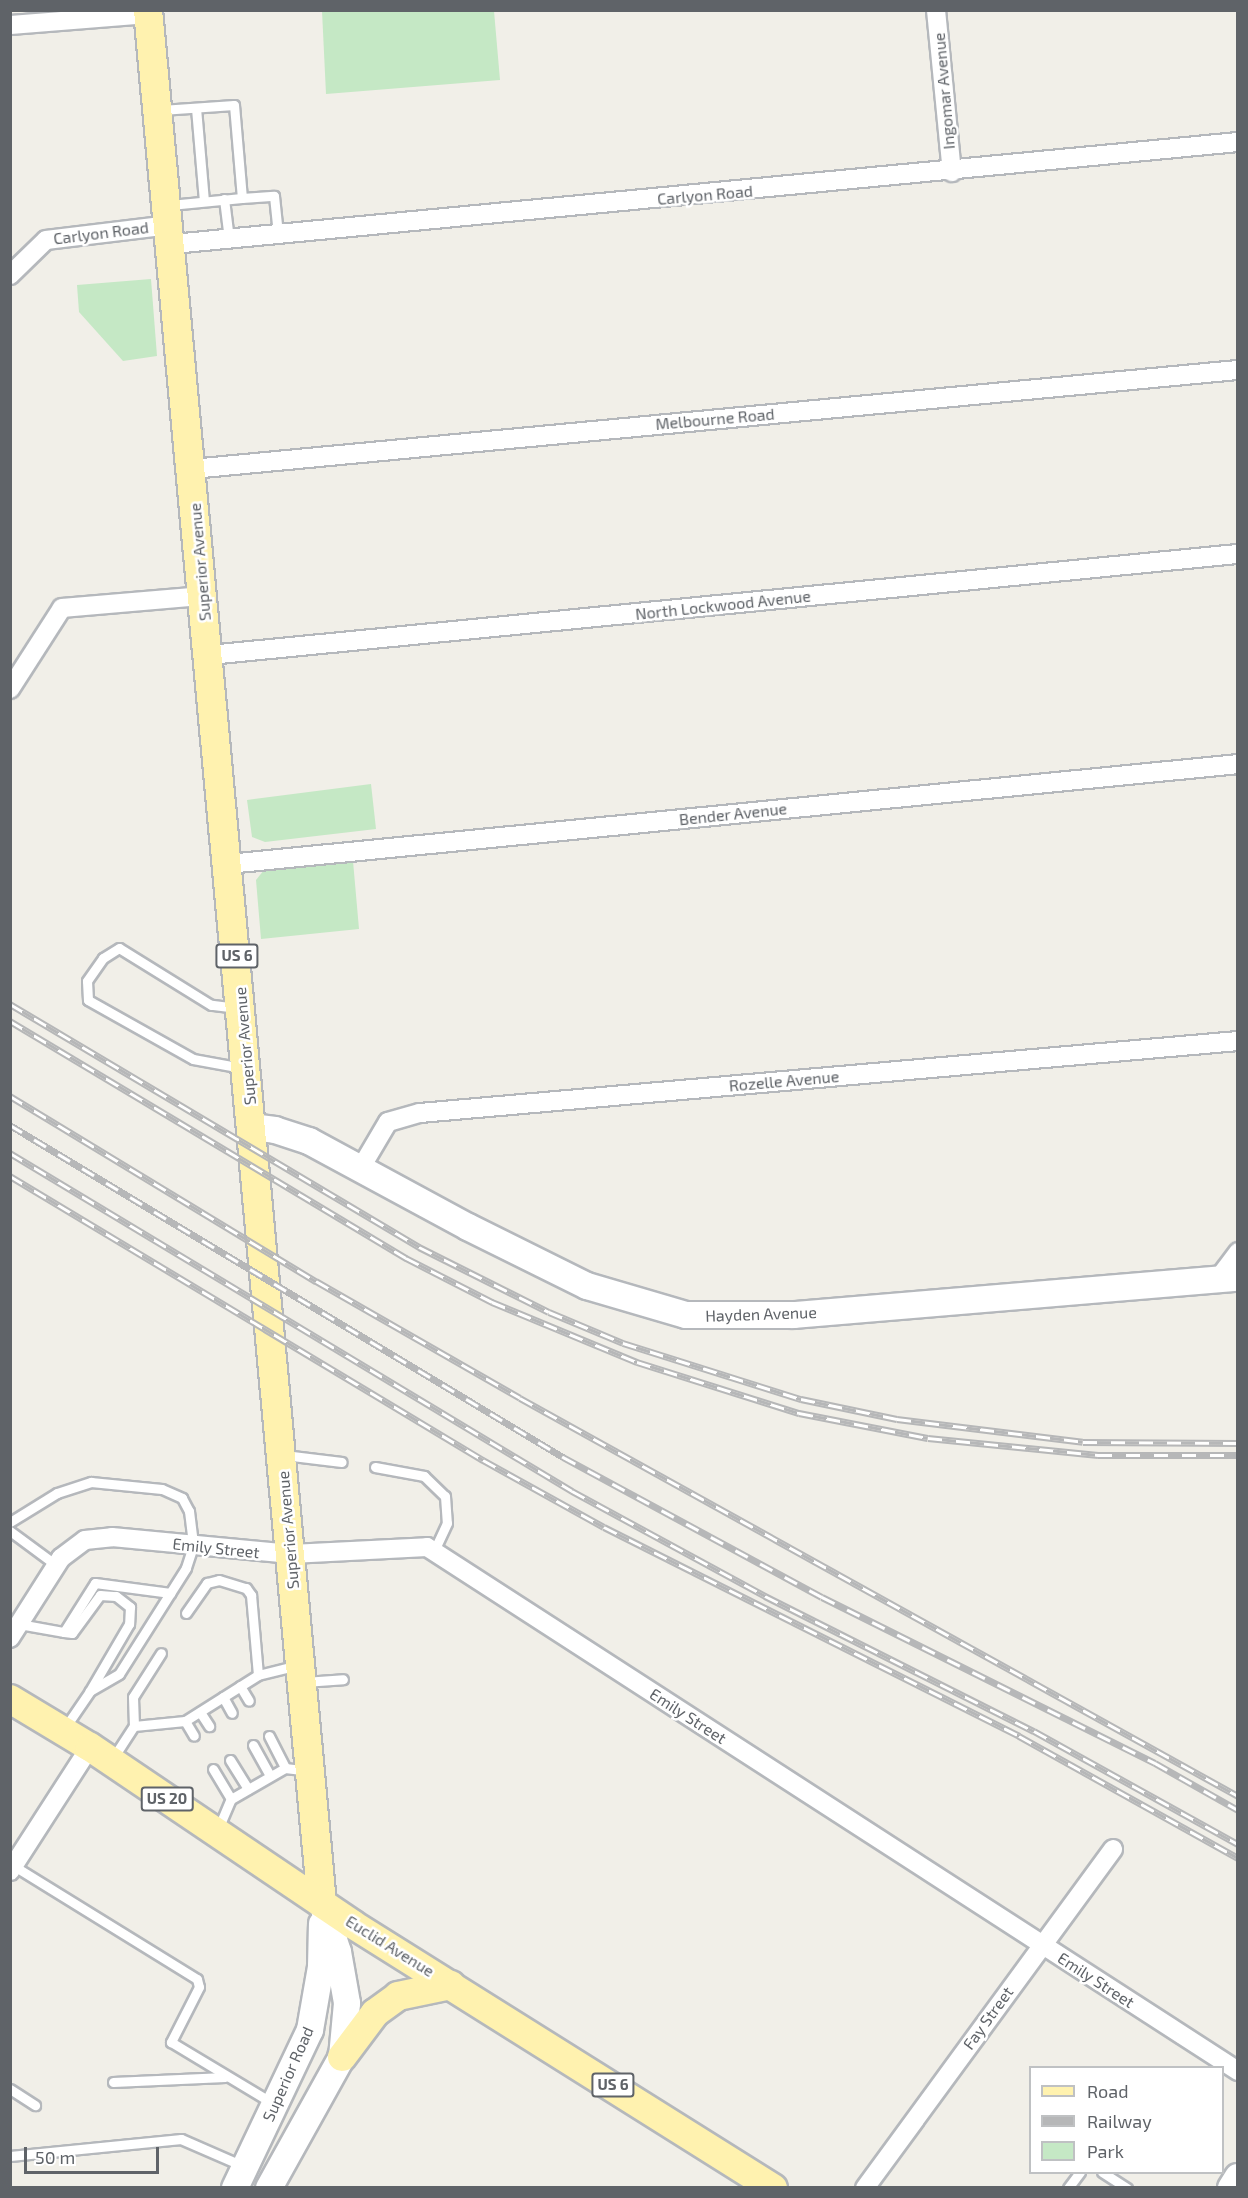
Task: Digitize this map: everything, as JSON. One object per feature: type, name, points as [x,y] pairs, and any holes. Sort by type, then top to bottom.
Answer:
[{"type":"main road","name":"Superior Avenue","points":[[148,12],[170,225],[291,1554],[301,1673],[297,1770],[322,1903]]},
{"type":"main road","name":"Euclid Avenue","points":[[10,1699],[100,1755],[322,1903],[773,2187]]},
{"type":"main road","points":[[342,2057],[375,2013],[398,1996],[451,1985]]},
{"type":"street","name":"Ingomar Avenue","points":[[936,10],[952,172]]},
{"type":"street","points":[[10,25],[148,12]]},
{"type":"street","name":"Carlyon Road","points":[[10,275],[46,240],[170,225],[229,239],[952,172],[1238,142]]},
{"type":"street","name":"Melbourne Road","points":[[192,469],[1238,369]]},
{"type":"street","name":"North Lockwood Avenue","points":[[209,656],[1238,554]]},
{"type":"street","points":[[10,688],[62,608],[203,596]]},
{"type":"street","name":"Bender Avenue","points":[[228,864],[1238,764]]},
{"type":"street","name":"Rozelle Avenue","points":[[359,1170],[388,1122],[420,1113],[1238,1041]]},
{"type":"street","name":"Hayden Avenue","points":[[252,1127],[275,1130],[309,1141],[359,1170],[587,1286],[686,1316],[794,1315],[1228,1279]]},
{"type":"street","points":[[1228,1279],[1238,1252]]},
{"type":"street","name":"Emily Street","points":[[56,1565],[71,1548],[84,1540],[112,1537],[291,1554],[418,1545],[434,1551],[1238,2071]]},
{"type":"street","points":[[15,1631],[56,1565]]},
{"type":"street","points":[[12,1868],[100,1755]]},
{"type":"street","name":"Fay Street","points":[[865,2187],[1041,1944],[1113,1849]]},
{"type":"street","name":"Superior Road","points":[[269,2187],[342,2057],[347,2003],[342,1968],[322,1903]]},
{"type":"street","name":"Superior Road","points":[[240,2177],[310,2030],[317,2002],[322,1903]]},
{"type":"street","points":[[1231,2187],[1238,2177]]},
{"type":"lane","points":[[159,110],[234,105],[233,137],[242,198]]},
{"type":"lane","points":[[196,108],[204,201]]},
{"type":"lane","points":[[198,140],[210,139]]},
{"type":"lane","points":[[201,168],[212,168]]},
{"type":"lane","points":[[170,225],[204,201],[274,196],[278,234]]},
{"type":"lane","points":[[225,200],[229,239]]},
{"type":"lane","points":[[241,1009],[211,1005],[119,948],[103,958],[87,981],[88,1000],[193,1059],[247,1069]]},
{"type":"lane","points":[[282,1455],[342,1462]]},
{"type":"lane","points":[[375,1467],[424,1476],[445,1496],[447,1523],[434,1551]]},
{"type":"lane","points":[[10,1522],[57,1493],[90,1482],[124,1482],[162,1489],[182,1498],[189,1511],[193,1546],[186,1568],[119,1674],[90,1691]]},
{"type":"lane","points":[[10,1530],[56,1565]]},
{"type":"lane","points":[[186,1613],[207,1583],[219,1580],[246,1588],[251,1595],[258,1675]]},
{"type":"lane","points":[[64,1632],[95,1583],[170,1593]]},
{"type":"lane","points":[[15,1631],[72,1633],[100,1595],[116,1596],[130,1607],[129,1624],[90,1691],[63,1731]]},
{"type":"lane","points":[[134,1726],[133,1697],[161,1653]]},
{"type":"lane","points":[[100,1755],[134,1726],[184,1721],[258,1675],[301,1673],[343,1679]]},
{"type":"lane","points":[[240,1686],[249,1701]]},
{"type":"lane","points":[[223,1697],[232,1713]]},
{"type":"lane","points":[[200,1712],[209,1726]]},
{"type":"lane","points":[[184,1721],[194,1736]]},
{"type":"lane","points":[[217,1832],[231,1798],[270,1776],[297,1770],[269,1736]]},
{"type":"lane","points":[[253,1745],[270,1776]]},
{"type":"lane","points":[[230,1760],[248,1789]]},
{"type":"lane","points":[[213,1769],[231,1798]]},
{"type":"lane","points":[[12,1868],[197,1979],[199,1987],[170,2040],[225,2077],[276,2105]]},
{"type":"lane","points":[[113,2082],[225,2077]]},
{"type":"lane","points":[[10,2089],[35,2105]]},
{"type":"lane","points":[[10,2156],[181,2139],[240,2177]]},
{"type":"lane","points":[[1068,2187],[1078,2174]]},
{"type":"lane","points":[[1105,2174],[1127,2187]]},
{"type":"green space","points":[[322,11],[494,11],[500,80],[326,94]]},
{"type":"green space","points":[[151,279],[157,356],[123,361],[79,312],[77,285]]},
{"type":"green space","points":[[371,784],[376,829],[265,842],[252,837],[247,800]]},
{"type":"green space","points":[[353,861],[359,929],[261,939],[256,880],[264,870]]},
{"type":"railway","points":[[10,1004],[419,1247],[549,1312],[623,1343],[801,1399],[897,1419],[1083,1442],[1238,1443]]},
{"type":"railway","points":[[10,1021],[406,1258],[492,1302],[637,1362],[799,1413],[928,1438],[1098,1455],[1238,1455]]},
{"type":"railway","points":[[10,1096],[316,1281],[520,1398],[1238,1796]]},
{"type":"railway","points":[[10,1125],[563,1457],[822,1597],[1155,1763],[1238,1810]]},
{"type":"railway","points":[[10,1153],[572,1491],[765,1596],[1034,1731],[1238,1844]]},
{"type":"railway","points":[[10,1176],[483,1460],[604,1527],[1019,1736],[1238,1858]]}]
